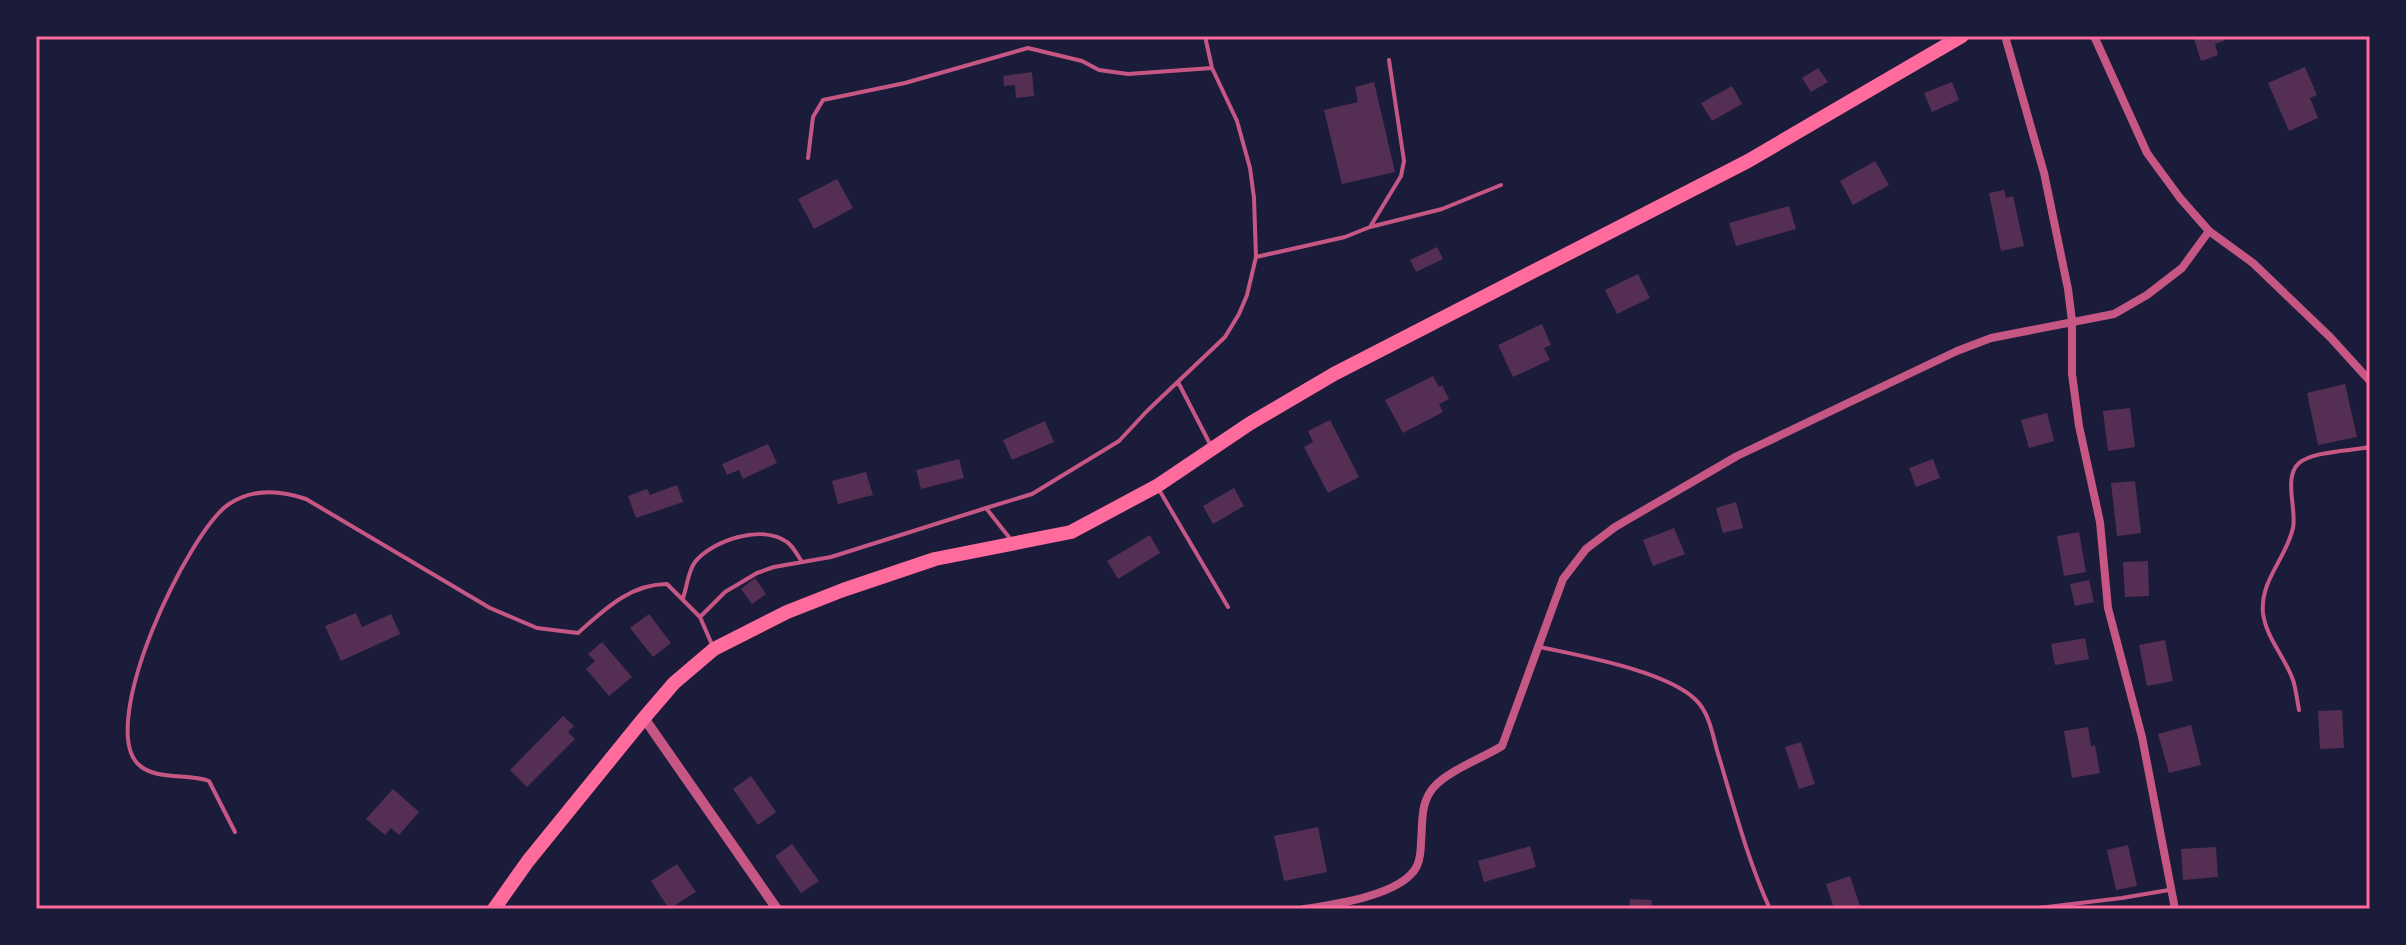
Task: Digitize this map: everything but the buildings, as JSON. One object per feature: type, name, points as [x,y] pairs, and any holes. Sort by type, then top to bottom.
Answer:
[{"type":"main road","points":[[494,909],[528,861],[644,718],[674,683],[714,649],[787,612],[935,559],[1071,532],[1157,486],[1334,374],[1748,161],[1962,36]]},
{"type":"street","points":[[2005,36],[2044,173],[2072,321],[2072,374],[2079,426],[2100,522],[2108,608],[2142,737],[2175,909]]},
{"type":"street","points":[[2094,36],[2147,153],[2180,198],[2209,231],[2253,263],[2330,337],[2370,381]]},
{"type":"street","points":[[1304,909],[1391,889],[1417,867],[1426,800],[1434,786],[1502,746],[1563,579],[1586,549],[1615,527],[1737,456],[1957,351],[1991,338],[2114,314],[2147,295],[2182,268],[2209,231]]},
{"type":"street","points":[[644,718],[777,909]]},
{"type":"lane","points":[[700,617],[725,592],[747,577],[774,567],[867,547],[1032,494],[1119,441],[1225,337],[1247,295],[1256,257],[1256,218],[1250,168],[1237,121],[1212,68],[1205,36]]},
{"type":"lane","points":[[808,158],[813,117],[823,100],[905,83],[1028,48],[1082,61],[1099,70],[1128,74],[1212,68]]},
{"type":"lane","points":[[1370,227],[1401,176],[1404,161],[1389,60]]},
{"type":"lane","points":[[1256,257],[1345,237],[1370,227],[1442,209],[1501,185]]},
{"type":"lane","points":[[1178,382],[1213,448]]},
{"type":"lane","points":[[2299,710],[2292,679],[2263,616],[2266,585],[2287,548],[2295,517],[2291,488],[2293,473],[2297,464],[2308,459],[2370,447]]},
{"type":"lane","points":[[1157,486],[1228,607]]},
{"type":"lane","points":[[235,832],[209,781],[146,769],[137,763],[131,753],[128,731],[137,676],[156,617],[210,521],[231,503],[245,496],[284,491],[306,499],[490,608],[537,628],[578,633],[610,605],[652,584],[667,584],[700,617],[714,649]]},
{"type":"lane","points":[[986,508],[1015,545]]},
{"type":"lane","points":[[683,598],[696,561],[726,542],[764,534],[788,542],[802,562]]},
{"type":"lane","points":[[1537,647],[1620,666],[1671,684],[1697,701],[1710,722],[1744,836],[1770,909]]},
{"type":"lane","points":[[2030,909],[2169,890]]}]
